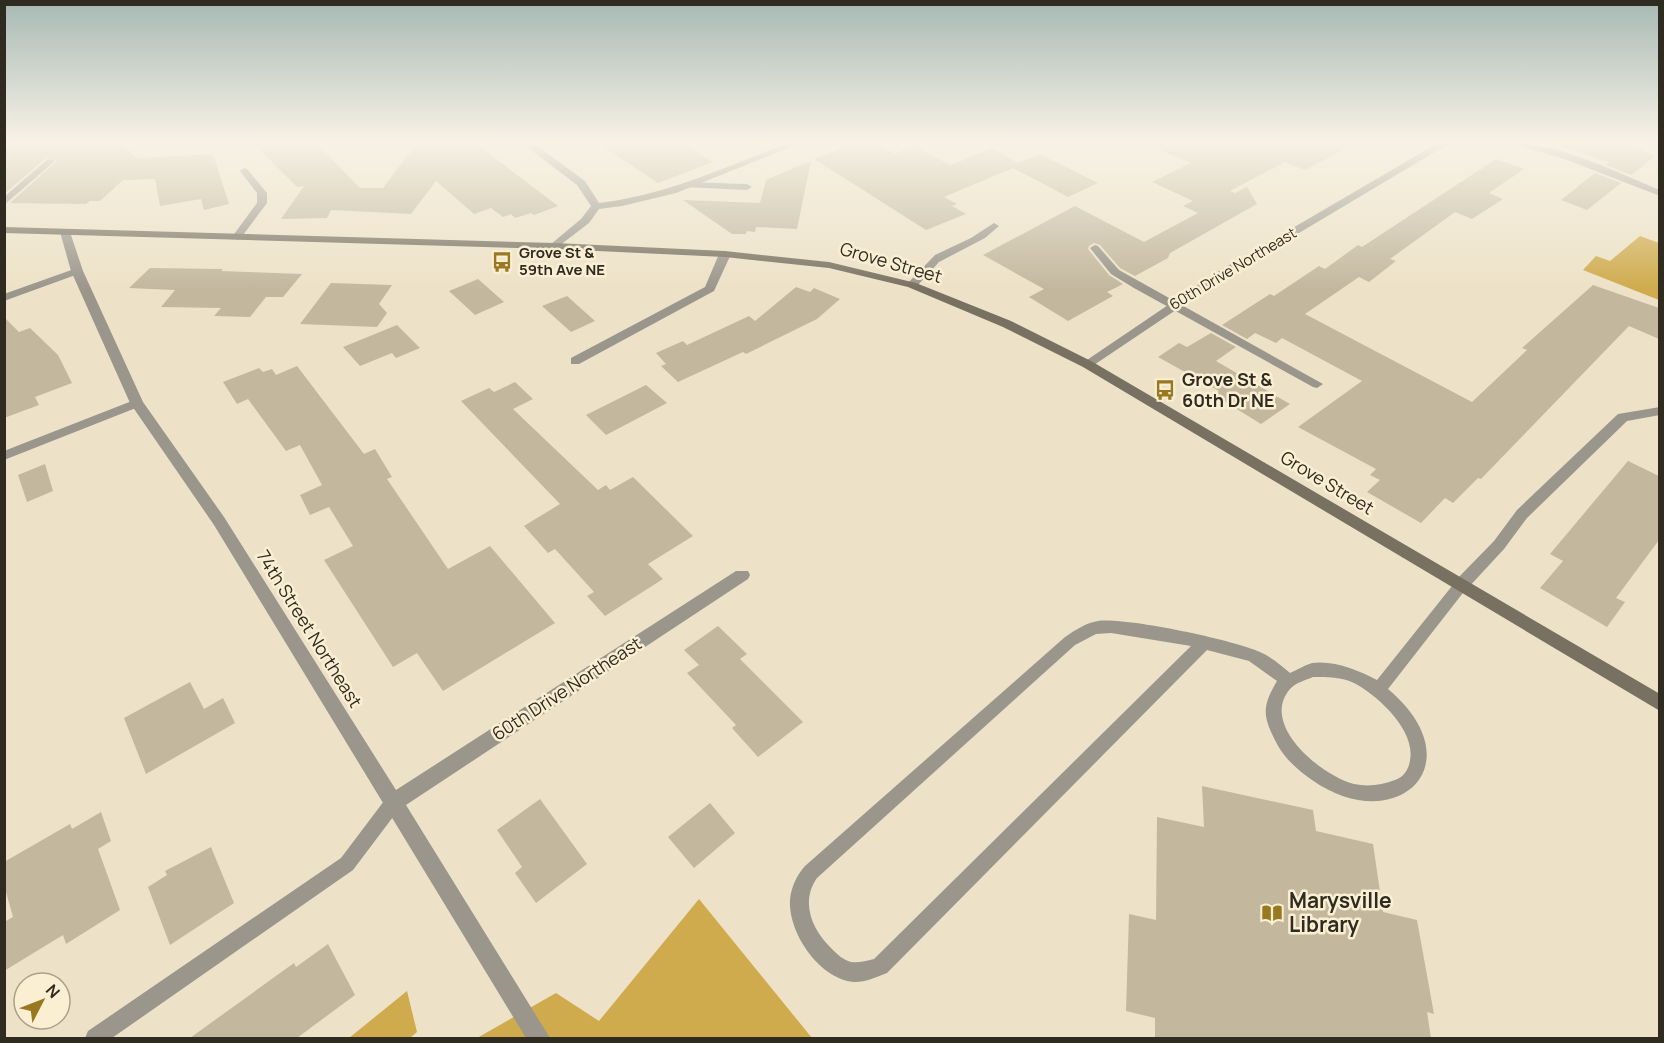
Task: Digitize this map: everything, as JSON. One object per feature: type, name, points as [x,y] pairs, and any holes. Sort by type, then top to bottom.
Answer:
[{"type":"street","points":[[587,192],[596,206]]},
{"type":"street","points":[[555,246],[585,221],[596,206],[623,204],[669,192]]},
{"type":"street","name":"60th Drive Northeast","points":[[1087,364],[1172,306],[1359,192]]},
{"type":"street","name":"Grove Street","points":[[4,230],[555,246],[725,254],[829,264],[912,285],[1007,324],[1087,364],[1659,703]]},
{"type":"street","name":"74th Street Northeast","points":[[65,232],[76,271],[137,403],[219,521],[538,1038]]},
{"type":"street","points":[[575,361],[710,289],[725,254]]},
{"type":"street","points":[[1461,585],[1499,545],[1522,514],[1623,417],[1658,411]]},
{"type":"street","name":"60th Drive Northeast","points":[[393,803],[742,575]]},
{"type":"lane","points":[[4,202],[16,192]]},
{"type":"lane","points":[[237,237],[262,203],[261,192]]},
{"type":"lane","points":[[912,285],[939,257],[983,237],[994,225]]},
{"type":"lane","points":[[1095,248],[1115,272],[1172,306],[1317,384]]},
{"type":"lane","points":[[4,298],[76,271]]},
{"type":"lane","points":[[4,456],[137,403]]},
{"type":"lane","points":[[1378,690],[1461,585]]},
{"type":"lane","points":[[1203,644],[880,966],[869,971],[850,972],[834,962],[817,945],[800,916],[800,891],[811,872],[1070,641],[1100,627],[1122,628],[1203,644],[1250,655],[1287,680]]},
{"type":"lane","points":[[1325,670],[1359,678],[1378,690],[1399,707],[1411,724],[1419,744],[1419,765],[1410,779],[1397,789],[1378,794],[1356,793],[1315,774],[1298,761],[1276,728],[1273,713],[1278,689],[1287,680],[1305,672],[1325,670]]},
{"type":"lane","points":[[95,1038],[347,864],[393,803]]},
{"type":"shaded area","points":[[1640,236],[1659,243],[1659,300],[1583,270],[1596,256],[1610,261]]},
{"type":"shaded area","points":[[699,899],[812,1038],[477,1038],[556,993],[599,1021]]},
{"type":"shaded area","points":[[407,991],[417,1032],[410,1038],[349,1038]]},
{"type":"building","points":[[23,192],[110,192],[100,201],[90,201],[86,204],[10,203]]},
{"type":"building","points":[[157,192],[225,192],[229,204],[204,210],[201,199],[160,206]]},
{"type":"building","points":[[300,192],[428,192],[411,214],[331,210],[327,218],[281,219]]},
{"type":"building","points":[[448,192],[539,192],[558,206],[534,215],[531,213],[515,218],[511,214],[503,217],[491,208],[474,214]]},
{"type":"building","points":[[763,192],[805,192],[797,229],[756,227],[755,232],[747,231],[746,234],[732,234],[683,200],[760,203]]},
{"type":"building","points":[[866,192],[957,192],[944,197],[957,204],[952,206],[966,214],[926,230]]},
{"type":"building","points":[[1058,192],[1079,192],[1068,197]]},
{"type":"building","points":[[1173,192],[1250,192],[1257,204],[1170,253],[1168,258],[1135,276],[1120,268],[1100,245],[1094,243],[1089,246],[1088,249],[1109,275],[1123,284],[1107,292],[1113,296],[1068,321],[1029,297],[1044,289],[983,255],[1075,206],[1144,242],[1198,213],[1183,206],[1193,201]]},
{"type":"building","points":[[1446,192],[1491,192],[1489,193],[1503,199],[1472,219],[1455,212],[1390,259],[1396,261],[1369,282],[1359,277],[1305,314],[1472,402],[1527,350],[1522,348],[1593,285],[1659,308],[1659,339],[1629,326],[1481,479],[1478,478],[1453,503],[1445,498],[1421,523],[1367,492],[1380,480],[1370,475],[1376,469],[1298,427],[1362,381],[1282,338],[1276,343],[1255,333],[1247,339],[1222,325],[1270,294],[1274,296],[1319,266],[1325,269],[1358,245],[1362,247]]},
{"type":"building","points":[[1571,192],[1610,192],[1587,210],[1561,200]]},
{"type":"building","points":[[150,268],[223,269],[221,271],[302,274],[283,297],[266,297],[250,317],[214,316],[221,308],[161,307],[175,290],[129,288]]},
{"type":"building","points":[[478,279],[504,302],[475,315],[449,291]]},
{"type":"building","points":[[331,283],[392,285],[379,304],[387,313],[377,327],[300,324]]},
{"type":"building","points":[[796,287],[810,292],[814,288],[840,299],[817,319],[746,354],[743,352],[678,382],[661,366],[666,364],[656,353],[683,341],[687,345],[749,316],[755,321]]},
{"type":"building","points":[[567,296],[595,321],[571,332],[542,306]]},
{"type":"building","points":[[4,317],[19,332],[30,328],[58,355],[72,383],[35,397],[39,405],[4,418]]},
{"type":"building","points":[[397,325],[420,348],[396,358],[392,353],[360,366],[343,347]]},
{"type":"building","points":[[1211,333],[1236,347],[1216,361],[1290,404],[1261,424],[1214,395],[1219,391],[1158,357],[1179,343],[1187,347]]},
{"type":"building","points":[[297,366],[364,454],[375,449],[392,477],[387,479],[448,569],[490,546],[555,623],[443,691],[417,653],[393,667],[324,560],[353,546],[329,507],[310,515],[300,495],[322,485],[300,445],[286,451],[248,399],[237,404],[223,382],[259,368],[263,372],[272,369],[276,375]]},
{"type":"building","points":[[515,382],[533,399],[513,409],[598,490],[606,485],[610,490],[633,477],[693,536],[648,564],[663,579],[605,616],[587,596],[594,592],[555,549],[548,553],[524,526],[560,504],[461,401],[489,388],[494,392]]},
{"type":"building","points":[[646,385],[667,403],[606,435],[586,415]]},
{"type":"building","points":[[1628,461],[1659,476],[1659,540],[1616,598],[1625,602],[1607,627],[1540,588],[1563,561],[1550,554]]},
{"type":"building","points":[[45,464],[53,491],[27,502],[18,475]]},
{"type":"building","points":[[718,626],[747,654],[740,659],[803,722],[758,757],[732,728],[736,725],[687,673],[699,665],[684,650]]},
{"type":"building","points":[[190,682],[204,709],[223,698],[235,723],[146,774],[124,718]]},
{"type":"building","name":"Marysville Library","points":[[1202,786],[1313,810],[1316,831],[1373,844],[1383,912],[1417,920],[1434,1014],[1427,1012],[1431,1038],[1155,1038],[1155,1018],[1126,1011],[1129,914],[1156,920],[1157,817],[1204,827]]},
{"type":"building","points":[[540,799],[587,864],[536,903],[515,873],[522,867],[497,830]]},
{"type":"building","points":[[710,803],[735,833],[694,868],[668,837]]},
{"type":"building","points":[[101,812],[111,841],[98,849],[120,910],[66,944],[63,935],[4,971],[4,922],[13,917],[4,885],[4,862],[70,824],[72,829]]},
{"type":"building","points":[[211,847],[234,903],[170,945],[148,887],[167,875],[165,871]]},
{"type":"building","points":[[328,944],[355,995],[297,1038],[190,1038],[294,963],[296,967]]},
{"type":"place","name":"Grove St & 59th Ave NE","points":[[502,262]]},
{"type":"place","name":"Grove St & 60th Dr NE","points":[[1165,390]]},
{"type":"place","name":"Marysville Library","points":[[1272,913]]}]
